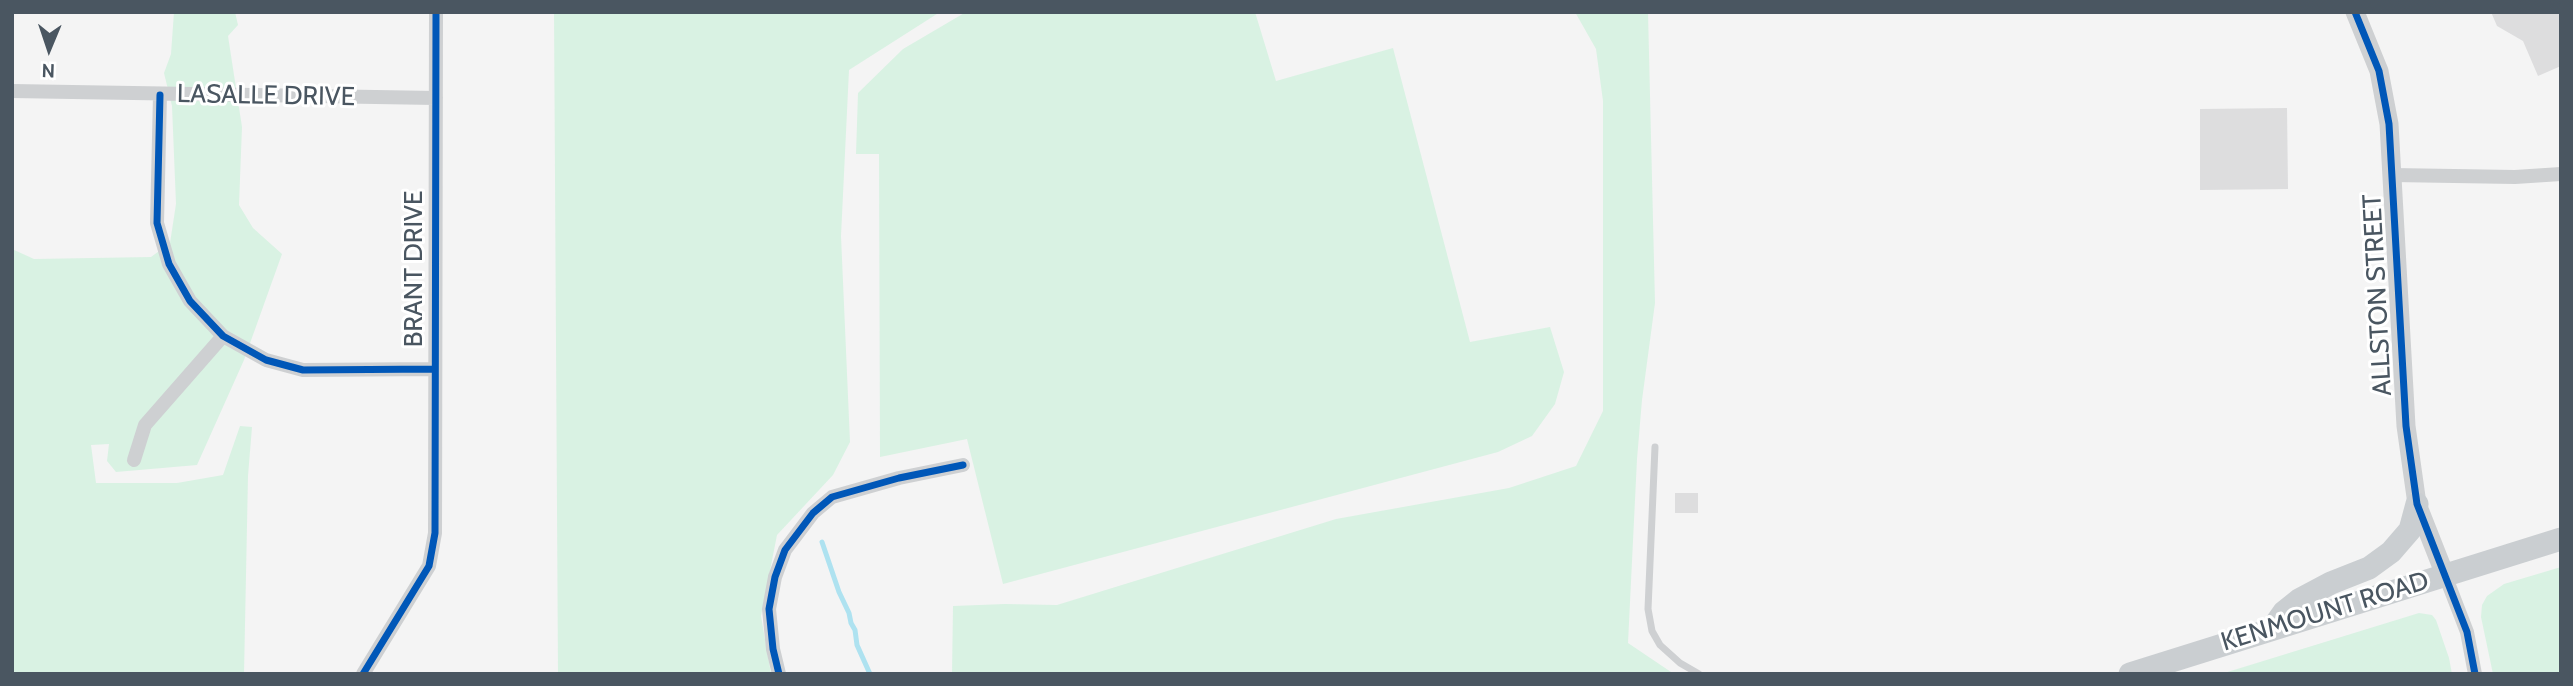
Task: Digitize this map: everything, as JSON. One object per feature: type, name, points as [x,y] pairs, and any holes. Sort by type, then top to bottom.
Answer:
[{"type":"main road","points":[[2272,629],[2284,612],[2299,600],[2331,583],[2369,568],[2391,552],[2410,530],[2417,504]]},
{"type":"main road","name":"KENMOUNT ROAD","points":[[2130,674],[2561,538]]},
{"type":"street","name":"BRANT DRIVE","points":[[366,673],[429,566],[435,533],[436,12]]},
{"type":"street","name":"ALLSTON STREET","points":[[2355,12],[2372,51],[2389,124],[2406,426],[2417,504],[2445,575]]},
{"type":"street","name":"LASALLE DRIVE","points":[[12,91],[436,98]]},
{"type":"street","points":[[160,94],[157,223],[169,264],[190,302],[223,336],[266,360],[303,370],[435,369]]},
{"type":"street","points":[[2393,175],[2515,177],[2561,173]]},
{"type":"street","points":[[134,460],[145,425],[223,336]]},
{"type":"street","points":[[779,674],[769,609],[775,577],[785,550],[813,513],[832,497],[899,478],[962,465]]},
{"type":"street","points":[[2445,575],[2467,632],[2475,674]]},
{"type":"lane","points":[[1655,447],[1648,609],[1652,632],[1660,645],[1680,663],[1699,674]]},
{"type":"green space","points":[[174,12],[235,12],[238,25],[228,36],[242,127],[239,205],[253,228],[282,254],[244,360],[197,465],[116,472],[107,461],[109,444],[91,445],[96,483],[177,483],[223,475],[240,426],[252,427],[248,476],[244,674],[12,674],[12,249],[34,259],[151,257],[170,243],[176,204],[172,106],[164,73],[171,54]]},
{"type":"green space","points":[[554,12],[940,12],[849,70],[841,236],[850,442],[833,475],[777,535],[761,616],[771,674],[558,674]]},
{"type":"green space","points":[[966,12],[1255,12],[1276,81],[1393,48],[1470,342],[1550,327],[1564,372],[1555,404],[1532,436],[1498,452],[1003,584],[967,439],[880,457],[879,154],[856,154],[858,93],[903,49]]},
{"type":"green space","points":[[1575,12],[1648,12],[1655,303],[1637,459],[1628,643],[1674,674],[952,674],[953,606],[1057,605],[1336,519],[1509,488],[1576,466],[1603,411],[1603,101],[1596,49]]},
{"type":"green space","points":[[2561,567],[2561,674],[2493,674],[2481,617],[2482,605],[2487,596],[2504,584]]},
{"type":"green space","points":[[2419,613],[2432,615],[2436,620],[2452,674],[2221,674]]},
{"type":"building","points":[[2491,12],[2561,12],[2561,66],[2538,76],[2523,41],[2497,26]]},
{"type":"building","points":[[2287,108],[2288,189],[2200,190],[2200,109]]},
{"type":"building","points":[[1675,493],[1698,493],[1698,513],[1675,513]]},
{"type":"waterway","points":[[822,542],[855,630],[857,645],[870,674]]},
{"type":"cycle path","points":[[363,674],[429,566],[435,533],[436,12]]},
{"type":"cycle path","points":[[2355,12],[2379,71],[2389,124],[2406,426],[2417,504],[2467,632],[2475,674]]},
{"type":"cycle path","points":[[160,95],[157,223],[169,264],[190,301],[223,336],[266,360],[303,370],[435,369]]},
{"type":"cycle path","points":[[779,674],[773,649],[769,609],[775,577],[785,550],[813,513],[832,497],[899,478],[963,465]]}]
